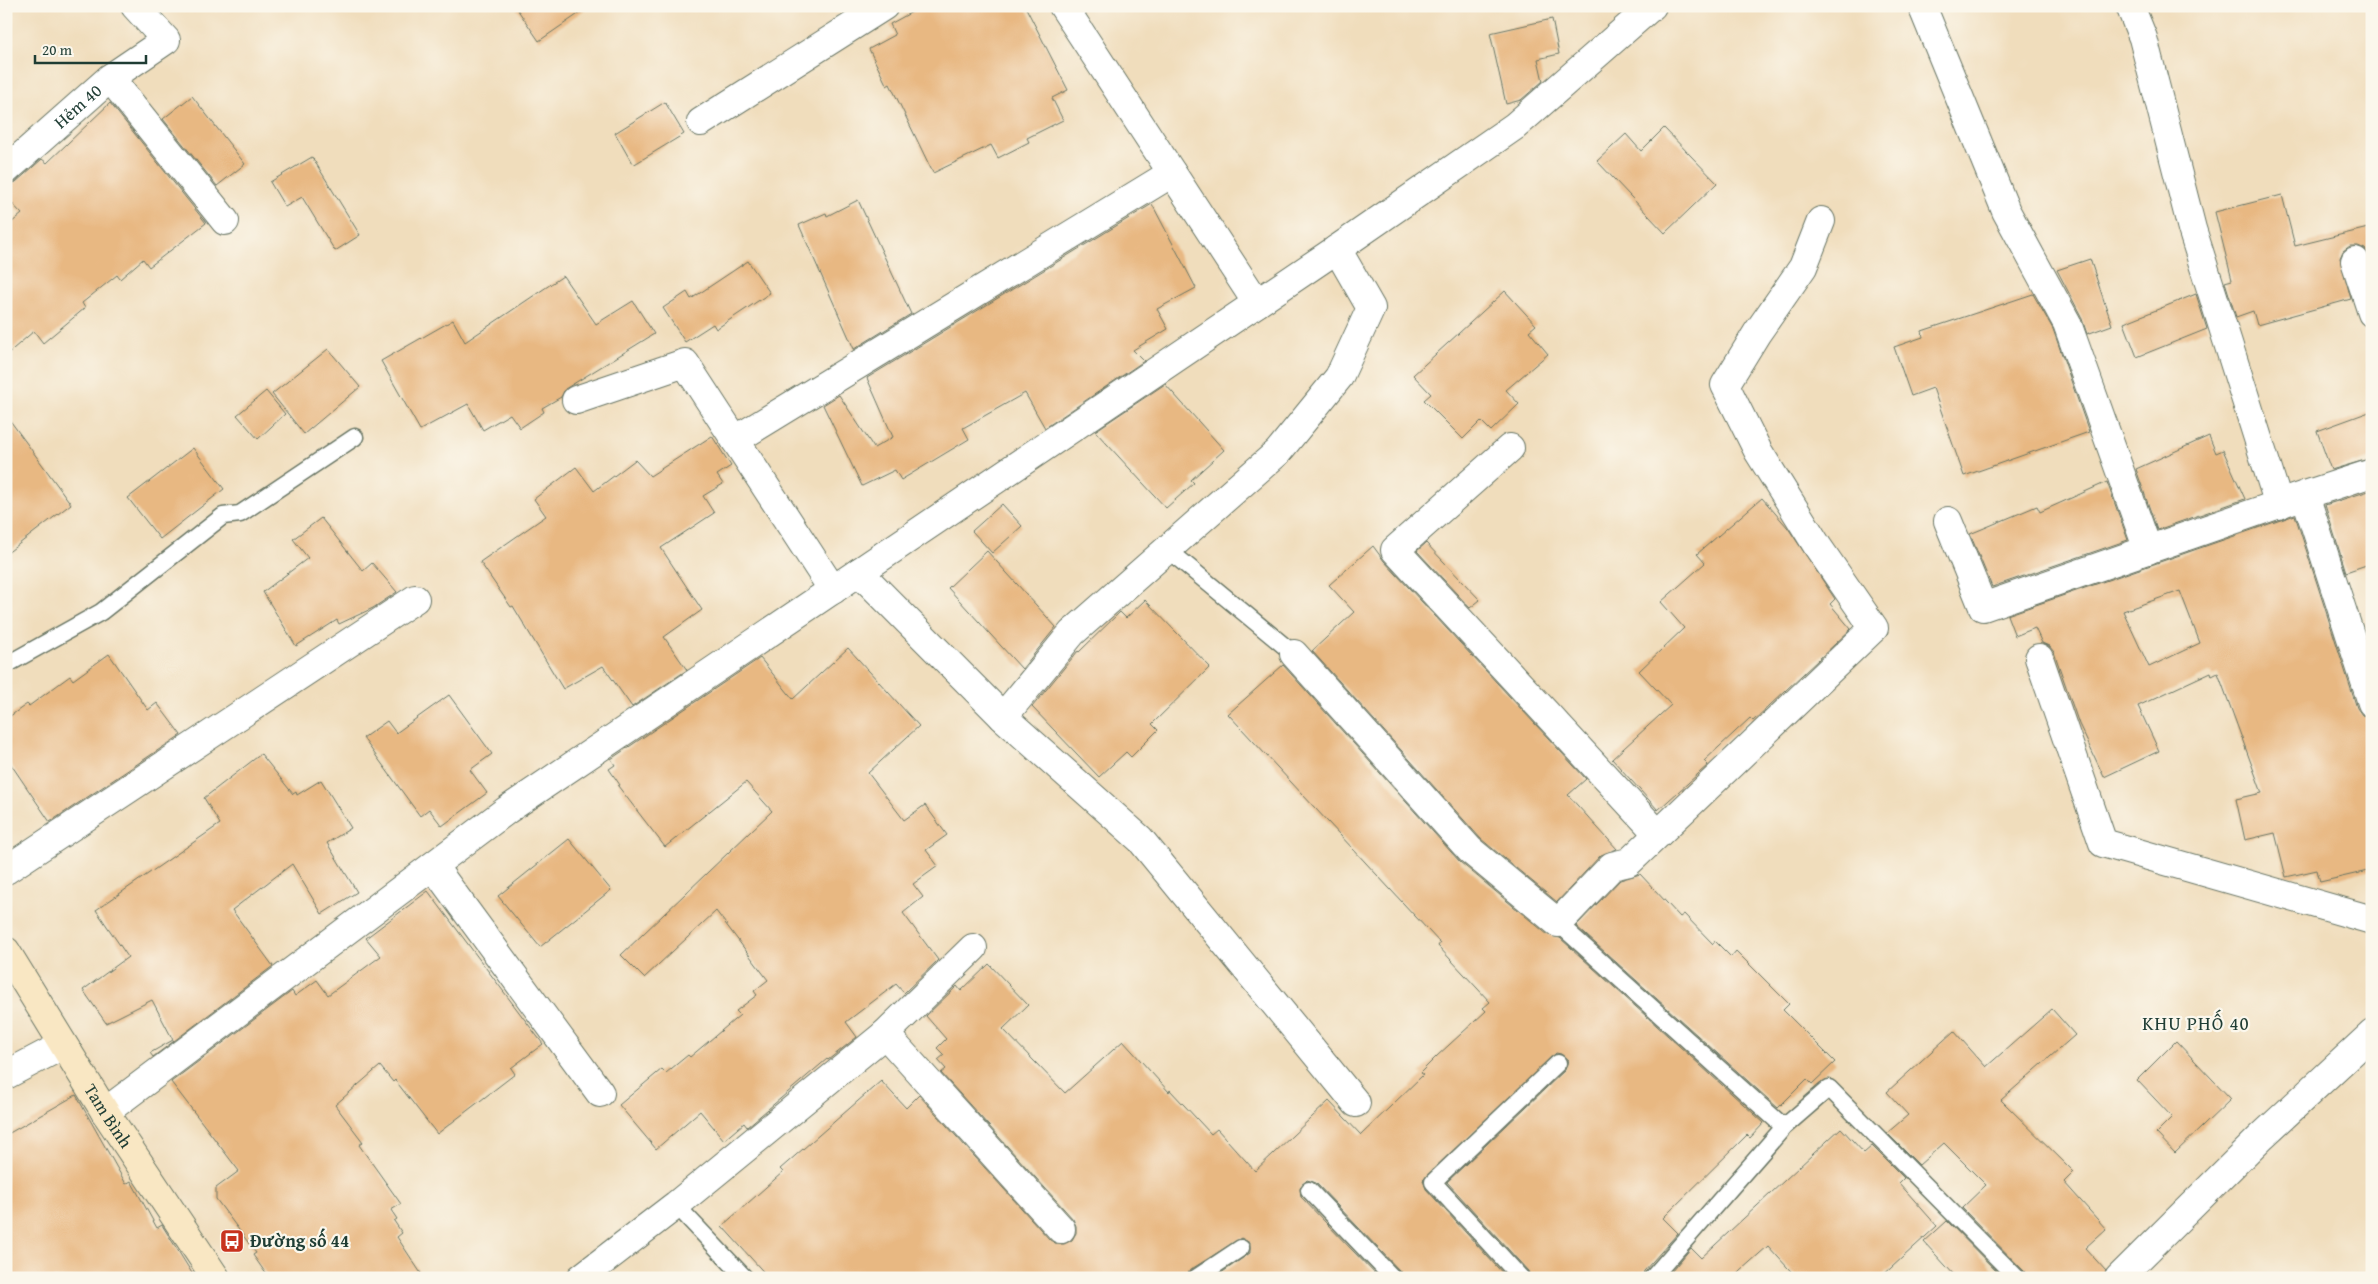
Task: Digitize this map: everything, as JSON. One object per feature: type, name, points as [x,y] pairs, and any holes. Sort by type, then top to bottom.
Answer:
[{"type":"main road","name":"Tam Bình","points":[[6,951],[62,1045],[105,1112],[216,1278]]},
{"type":"street","name":"Hẻm 40","points":[[6,170],[110,78],[166,40],[135,6]]},
{"type":"street","points":[[701,122],[884,6]]},
{"type":"street","points":[[1062,6],[1257,303]]},
{"type":"street","points":[[105,1112],[507,810],[1337,249],[1515,126],[1652,6]]},
{"type":"street","points":[[1922,6],[2006,211],[2067,322],[2148,550]]},
{"type":"street","points":[[2130,6],[2143,38],[2192,229],[2279,505]]},
{"type":"street","points":[[110,78],[225,221]]},
{"type":"street","points":[[735,440],[1172,173]]},
{"type":"street","points":[[1294,654],[1470,850],[1558,923],[1612,866],[1629,862],[1874,628],[1818,547],[1763,459],[1725,384],[1756,333],[1803,267],[1821,221]]},
{"type":"street","points":[[1004,717],[1072,633],[1278,452],[1339,377],[1371,308],[1337,249]]},
{"type":"street","points":[[2355,261],[2372,313]]},
{"type":"street","points":[[576,400],[685,363],[833,590]]},
{"type":"street","points":[[1510,448],[1395,550],[1658,834]]},
{"type":"street","points":[[1948,521],[1983,607],[2372,473]]},
{"type":"street","points":[[2305,495],[2372,703]]},
{"type":"street","points":[[859,572],[1004,717],[1140,839],[1356,1103]]},
{"type":"street","points":[[6,870],[415,599]]},
{"type":"street","points":[[2040,658],[2103,843],[2372,920]]},
{"type":"street","points":[[433,866],[600,1093]]},
{"type":"street","points":[[582,1278],[676,1205],[885,1034],[973,948]]},
{"type":"street","points":[[885,1034],[1061,1230]]},
{"type":"street","points":[[2119,1278],[2260,1138],[2372,1034]]},
{"type":"street","points":[[6,1075],[62,1045]]},
{"type":"lane","points":[[6,665],[101,612],[223,516],[240,514],[355,437]]},
{"type":"lane","points":[[1167,549],[1294,654]]},
{"type":"lane","points":[[1558,923],[1784,1127]]},
{"type":"lane","points":[[1521,1278],[1433,1182],[1558,1063]]},
{"type":"lane","points":[[1652,1278],[1784,1127],[1829,1088],[2018,1278]]},
{"type":"lane","points":[[1309,1190],[1393,1278]]},
{"type":"lane","points":[[676,1205],[745,1278]]},
{"type":"lane","points":[[1196,1278],[1240,1248]]},
{"type":"building","points":[[515,6],[590,6],[539,41]]},
{"type":"building","points":[[923,6],[1025,6],[1068,90],[1052,98],[1063,120],[1027,138],[1029,142],[998,158],[991,145],[933,173],[890,84],[887,86],[869,49],[895,35],[890,24]]},
{"type":"building","points":[[1552,19],[1559,54],[1538,59],[1543,81],[1521,100],[1506,104],[1490,33]]},
{"type":"building","points":[[192,96],[245,164],[217,186],[163,119]]},
{"type":"building","points":[[665,102],[684,134],[633,165],[615,133]]},
{"type":"building","points":[[110,103],[206,223],[149,267],[143,259],[120,279],[117,275],[82,303],[85,308],[43,343],[34,331],[6,355],[6,227],[22,214],[6,197],[6,185],[16,182],[42,159],[47,163]]},
{"type":"building","points":[[1664,128],[1717,183],[1665,233],[1597,161],[1626,134],[1641,151]]},
{"type":"building","points":[[312,157],[360,235],[335,251],[302,197],[285,207],[270,182]]},
{"type":"building","points":[[2282,195],[2295,246],[2372,227],[2372,262],[2365,249],[2358,246],[2350,246],[2343,251],[2340,258],[2351,299],[2257,325],[2253,311],[2236,317],[2225,282],[2232,280],[2215,212]]},
{"type":"building","points":[[858,200],[911,314],[854,349],[799,225],[826,213],[827,216]]},
{"type":"building","points":[[1152,204],[1196,288],[1157,309],[1168,329],[1133,350],[1144,361],[1045,428],[1025,393],[963,428],[969,439],[901,480],[895,470],[862,486],[823,405],[839,395],[874,448],[893,437],[867,378]]},
{"type":"building","points":[[2090,259],[2112,325],[2087,334],[2081,316],[2057,270]]},
{"type":"building","points":[[748,261],[770,293],[716,329],[713,324],[685,342],[663,308],[687,292],[691,299]]},
{"type":"building","points":[[563,276],[596,324],[633,301],[654,334],[565,389],[561,397],[542,408],[544,412],[520,428],[510,414],[483,430],[468,404],[420,430],[381,361],[453,320],[465,342]]},
{"type":"building","points":[[1505,291],[1536,325],[1529,331],[1548,354],[1506,390],[1519,404],[1491,431],[1481,421],[1463,439],[1424,400],[1431,394],[1413,375]]},
{"type":"building","points":[[2033,294],[2053,329],[2089,432],[1964,476],[1933,388],[1911,396],[1894,347],[1923,337],[1922,331]]},
{"type":"building","points":[[2196,294],[2207,329],[2137,357],[2124,323]]},
{"type":"building","points":[[328,349],[360,387],[304,434],[272,394]]},
{"type":"building","points":[[1165,384],[1224,450],[1191,480],[1194,483],[1166,508],[1095,431]]},
{"type":"building","points":[[266,391],[285,414],[258,439],[237,415]]},
{"type":"building","points":[[2372,411],[2372,458],[2331,470],[2317,431]]},
{"type":"building","points":[[6,415],[71,504],[6,554]]},
{"type":"building","points":[[712,436],[731,466],[717,475],[723,484],[703,496],[714,513],[661,548],[702,610],[664,637],[687,670],[632,707],[603,666],[563,689],[513,606],[511,607],[480,562],[546,516],[534,499],[576,467],[594,491],[635,460],[650,476]]},
{"type":"building","points":[[2209,436],[2216,453],[2223,450],[2245,499],[2157,530],[2136,469]]},
{"type":"building","points":[[193,448],[224,489],[160,539],[128,498]]},
{"type":"building","points":[[2107,482],[2128,540],[1992,587],[1970,534],[2037,506],[2040,512]]},
{"type":"building","points":[[2372,490],[2372,563],[2346,572],[2325,505]]},
{"type":"building","points":[[1762,498],[1788,528],[1835,599],[1830,604],[1851,629],[1753,721],[1750,718],[1704,761],[1708,765],[1658,810],[1612,759],[1671,705],[1639,671],[1684,628],[1661,602],[1705,563],[1697,554]]},
{"type":"building","points":[[1002,504],[1022,526],[992,553],[972,531]]},
{"type":"building","points":[[2295,515],[2357,708],[2362,715],[2372,718],[2372,870],[2320,882],[2317,870],[2286,877],[2275,833],[2245,840],[2236,799],[2262,793],[2218,673],[2212,676],[2211,672],[2138,706],[2159,751],[2104,777],[2079,724],[2054,652],[2049,646],[2042,643],[2035,628],[2015,636],[2007,615]],"holes":[[[2180,591],[2200,643],[2149,667],[2123,611]]]},
{"type":"building","points":[[321,518],[363,571],[372,563],[397,592],[373,608],[339,624],[337,620],[296,646],[263,592],[308,558],[293,539]]},
{"type":"building","points":[[1426,543],[1480,600],[1470,608],[1417,551]]},
{"type":"building","points":[[1373,546],[1384,561],[1586,779],[1568,795],[1617,849],[1601,855],[1557,902],[1481,839],[1312,651],[1354,612],[1329,585]]},
{"type":"building","points":[[987,551],[1056,627],[1022,669],[948,588]]},
{"type":"building","points":[[1145,600],[1210,667],[1152,724],[1158,730],[1131,757],[1126,752],[1099,777],[1032,707],[1078,651],[1120,612],[1126,618]]},
{"type":"building","points":[[848,648],[919,726],[868,773],[904,820],[925,805],[947,835],[926,850],[938,866],[913,884],[923,897],[903,913],[938,960],[904,993],[896,984],[846,1022],[857,1037],[827,1059],[747,1127],[744,1123],[724,1140],[700,1111],[656,1149],[619,1105],[662,1069],[666,1073],[688,1055],[690,1057],[740,1015],[736,1011],[757,995],[754,991],[768,980],[716,911],[644,978],[621,955],[772,811],[746,782],[665,847],[618,786],[620,785],[609,769],[615,765],[611,759],[760,658],[793,699]]},
{"type":"building","points":[[109,654],[148,710],[157,703],[181,735],[50,822],[6,757],[6,719],[27,704],[29,706],[70,676],[73,680]]},
{"type":"building","points":[[1283,665],[1460,862],[1548,935],[1560,938],[1764,1123],[1750,1138],[1747,1135],[1663,1218],[1678,1233],[1644,1271],[1642,1278],[1531,1278],[1528,1271],[1447,1182],[1565,1070],[1568,1060],[1561,1054],[1556,1053],[1423,1180],[1426,1189],[1507,1278],[1403,1278],[1400,1271],[1316,1183],[1307,1180],[1300,1187],[1301,1197],[1379,1278],[1214,1278],[1250,1253],[1250,1243],[1241,1238],[1190,1270],[1186,1278],[769,1278],[722,1226],[783,1172],[780,1169],[881,1081],[906,1108],[919,1095],[1050,1240],[1057,1244],[1064,1244],[1072,1240],[1076,1233],[1073,1219],[941,1073],[946,1069],[938,1060],[944,1055],[937,1048],[946,1039],[926,1016],[957,986],[961,991],[989,964],[1028,1005],[1003,1029],[1065,1093],[1123,1041],[1169,1092],[1170,1090],[1211,1134],[1217,1129],[1255,1171],[1329,1101],[1361,1135],[1423,1075],[1420,1073],[1437,1056],[1486,1011],[1483,1008],[1490,1002],[1438,946],[1440,943],[1228,714]]},
{"type":"building","points":[[449,695],[492,754],[470,770],[487,793],[442,826],[429,809],[420,816],[363,738],[387,721],[396,733]]},
{"type":"building","points":[[261,754],[293,794],[296,792],[297,795],[321,780],[351,828],[327,843],[357,892],[322,914],[292,864],[232,910],[273,966],[153,1057],[150,1053],[173,1040],[152,1000],[106,1023],[83,990],[128,957],[96,910],[220,824],[204,798]]},
{"type":"building","points":[[569,839],[611,890],[540,947],[498,896]]},
{"type":"building","points":[[1640,874],[1680,917],[1684,914],[1713,944],[1715,941],[1731,957],[1736,951],[1789,1004],[1783,1010],[1835,1062],[1812,1084],[1807,1079],[1778,1108],[1576,926],[1620,880]]},
{"type":"building","points":[[428,891],[543,1044],[511,1068],[515,1074],[437,1134],[395,1080],[393,1082],[380,1066],[335,1105],[363,1142],[359,1145],[401,1204],[391,1210],[397,1219],[394,1221],[402,1233],[397,1237],[424,1278],[269,1278],[253,1255],[256,1253],[216,1199],[216,1188],[239,1171],[171,1082],[292,991],[295,996],[317,980],[328,995],[381,956],[366,938]]},
{"type":"building","points":[[2052,1009],[2075,1035],[2001,1100],[2074,1172],[2064,1182],[2106,1229],[2085,1248],[2106,1271],[2104,1278],[2027,1278],[2024,1271],[1962,1208],[1986,1185],[1944,1143],[1919,1165],[1887,1133],[1908,1115],[1887,1092],[1954,1031],[1986,1067]]},
{"type":"building","points":[[2176,1041],[2231,1099],[2175,1153],[2156,1133],[2172,1117],[2137,1080]]},
{"type":"building","points":[[76,1095],[126,1184],[131,1181],[157,1228],[162,1225],[195,1278],[6,1278],[6,1135]]},
{"type":"building","points":[[1841,1128],[1864,1153],[1872,1146],[1904,1178],[1899,1183],[1937,1226],[1880,1278],[1797,1278],[1768,1246],[1732,1278],[1666,1278],[1691,1248],[1701,1258]]},
{"type":"building","points":[[1947,1221],[2003,1278],[1957,1278],[1924,1242]]},
{"type":"place","name":"Đường số 44","points":[[232,1241]]},
{"type":"district","name":"KHU PHỐ 40","points":[[2196,1023]]}]
